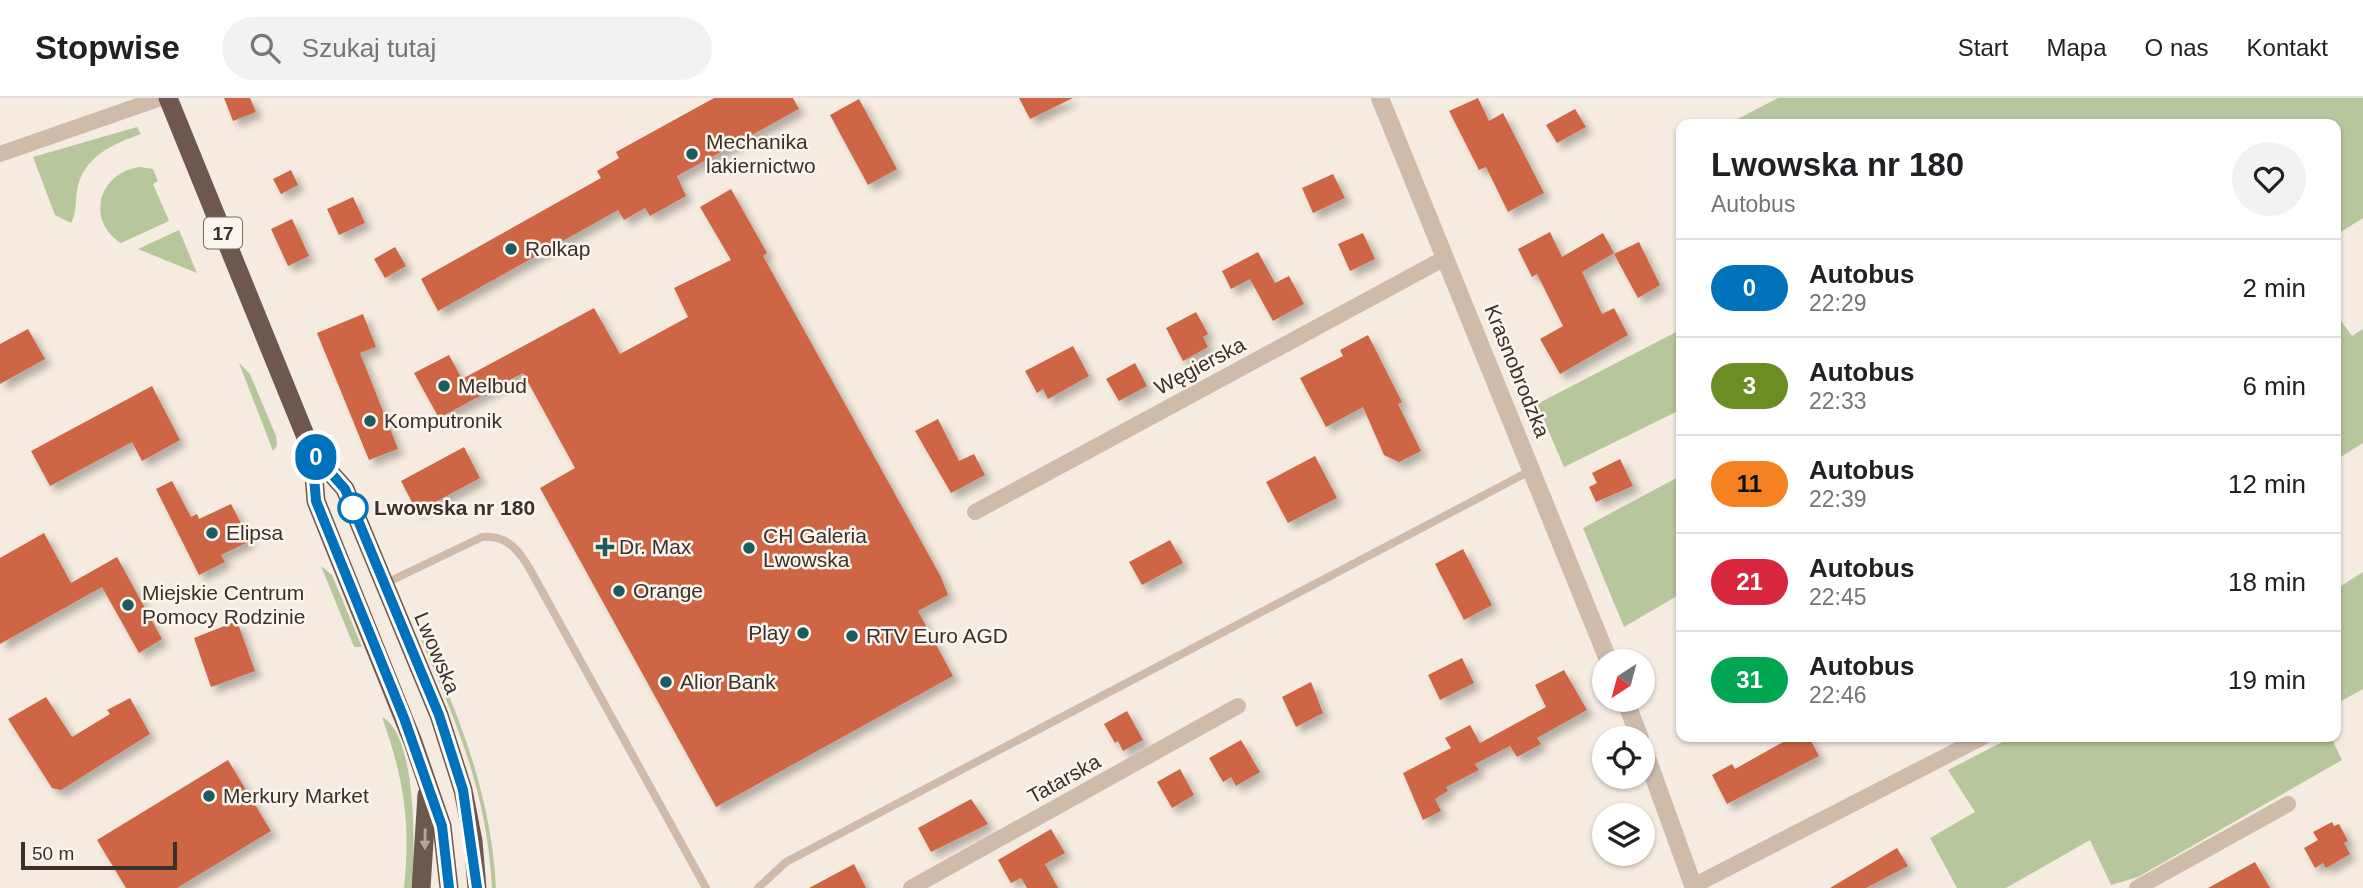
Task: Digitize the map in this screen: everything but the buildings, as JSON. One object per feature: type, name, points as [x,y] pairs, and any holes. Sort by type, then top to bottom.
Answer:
[{"type":"highway","name":"Lwowska","points":[[168,98],[312,452],[316,501],[413,742],[442,826],[449,888]]},
{"type":"highway","name":"Lwowska","points":[[312,452],[345,489],[457,765],[469,815],[477,888]]},
{"type":"highway","points":[[421,888],[428,790]]},
{"type":"street","points":[[0,154],[161,98]]},
{"type":"street","name":"Krasnobrodzka","points":[[1380,98],[1604,649]]},
{"type":"street","name":"Węgierska","points":[[975,512],[1446,258]]},
{"type":"street","name":"Tatarska","points":[[911,888],[1238,706]]},
{"type":"street","points":[[1655,780],[1694,887],[1973,742]]},
{"type":"street","points":[[2137,888],[2288,804]]},
{"type":"lane","points":[[758,888],[786,862],[1533,470]]},
{"type":"lane","points":[[384,584],[482,537],[499,538],[515,547],[550,604],[706,888]]},
{"type":"green space","points":[[1778,98],[2363,98],[2363,218],[2341,232],[2341,119],[1738,119]]},
{"type":"green space","points":[[137,127],[141,134],[100,153],[85,169],[80,179],[71,223],[55,215],[33,157]]},
{"type":"green space","points":[[140,167],[153,169],[158,181],[153,184],[169,221],[121,243],[103,222],[100,210],[102,198],[106,187],[115,178]]},
{"type":"green space","points":[[179,230],[197,273],[138,249]]},
{"type":"green space","points":[[2341,321],[2352,336],[2363,329],[2363,443],[2341,457]]},
{"type":"green space","points":[[1676,332],[1676,412],[1564,467],[1537,404]]},
{"type":"green space","points":[[239,363],[250,374],[276,436],[277,445],[273,451]]},
{"type":"green space","points":[[1676,478],[1676,597],[1624,627],[1583,528]]},
{"type":"green space","points":[[321,566],[332,575],[362,647],[354,647]]},
{"type":"green space","points":[[2363,572],[2363,689],[2341,701],[2341,586]]},
{"type":"green space","points":[[421,640],[426,641],[473,761],[488,822],[496,888],[492,888],[484,821],[477,790],[458,731]]},
{"type":"green space","points":[[382,717],[394,728],[408,770],[414,849],[411,888],[404,888],[407,843],[404,801],[396,761]]},
{"type":"green space","points":[[2002,742],[2333,742],[2342,760],[2138,877],[2111,885],[2090,840],[2006,888],[1957,888],[1930,838],[1975,812],[1948,770]]},
{"type":"bus line","name":"0","points":[[449,888],[442,826],[404,718],[316,501],[312,452],[345,489],[439,715],[457,765],[469,815],[477,888]]},
{"type":"place","name":"Mechanika lakiernictwo","points":[[692,154]]},
{"type":"place","name":"Rolkap","points":[[511,249]]},
{"type":"place","name":"Melbud","points":[[444,386]]},
{"type":"place","name":"Komputronik","points":[[370,421]]},
{"type":"place","name":"Lwowska nr 180","points":[[353,508]]},
{"type":"place","name":"Elipsa","points":[[212,533]]},
{"type":"place","name":"Dr. Max","points":[[605,547]]},
{"type":"place","name":"CH Galeria Lwowska","points":[[749,548]]},
{"type":"place","name":"Orange","points":[[619,591]]},
{"type":"place","name":"Miejskie Centrum Pomocy Rodzinie","points":[[128,605]]},
{"type":"place","name":"Play","points":[[803,633]]},
{"type":"place","name":"RTV Euro AGD","points":[[852,636]]},
{"type":"place","name":"Alior Bank","points":[[666,682]]},
{"type":"place","name":"Merkury Market","points":[[209,796]]}]
